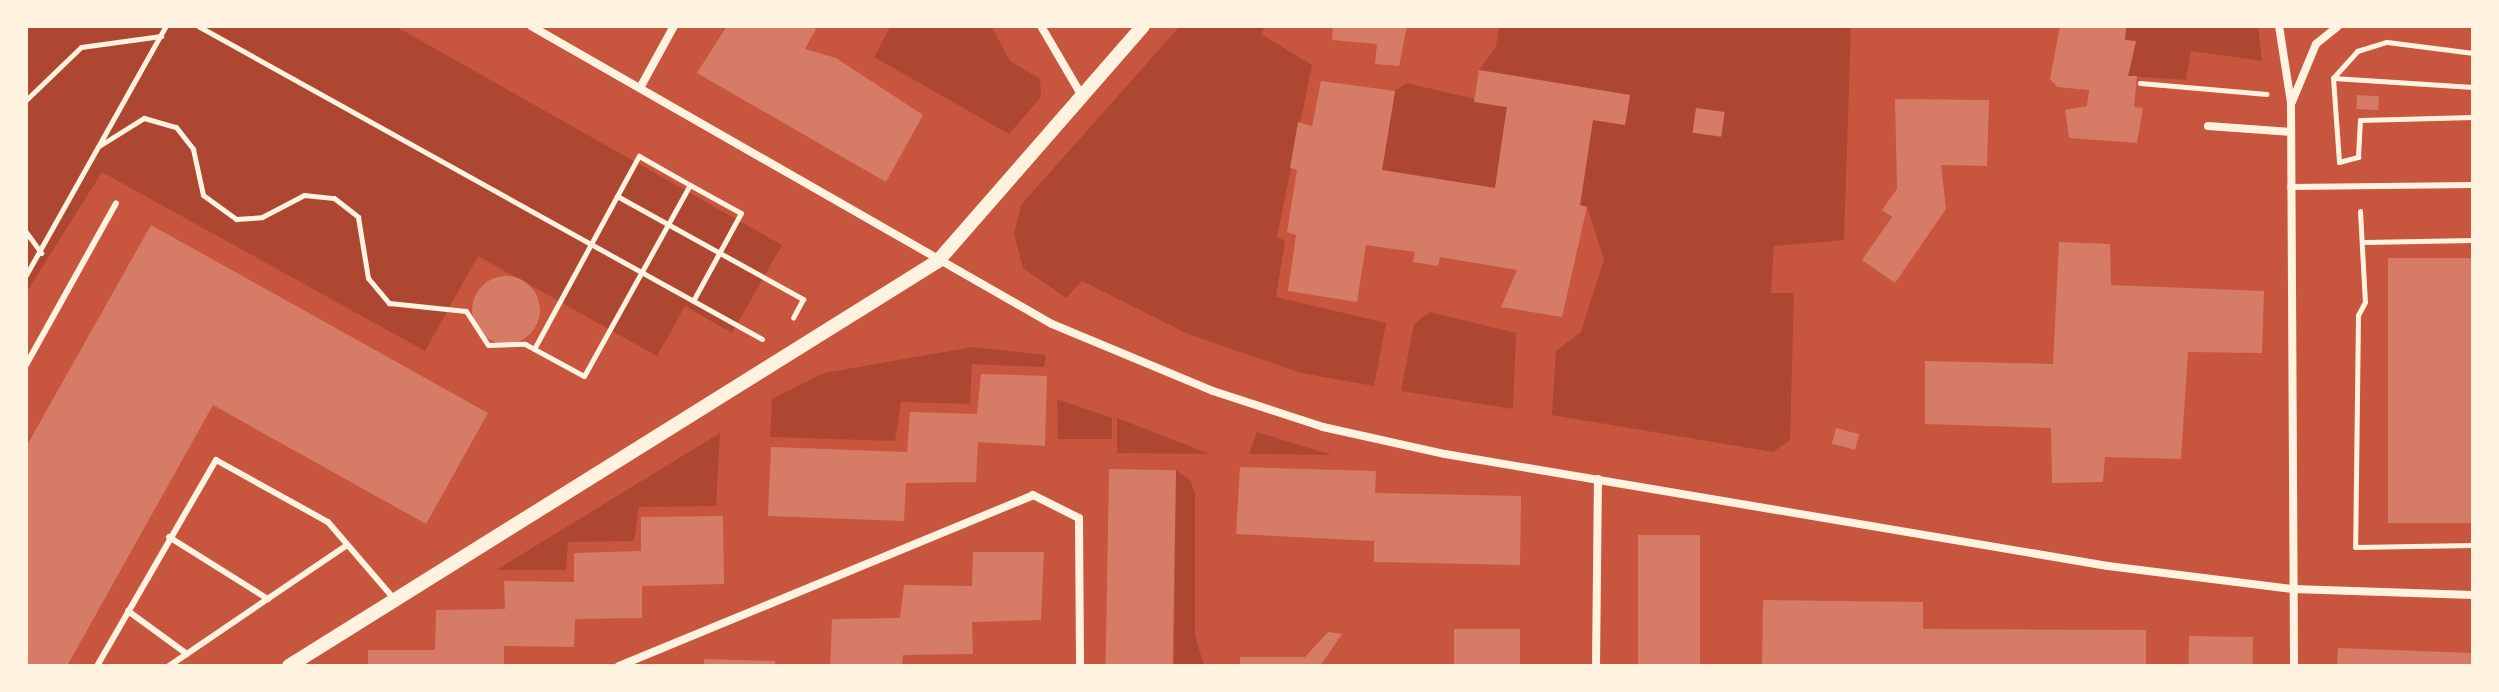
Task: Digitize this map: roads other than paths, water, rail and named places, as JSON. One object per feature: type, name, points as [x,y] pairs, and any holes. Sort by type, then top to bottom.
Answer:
[{"type":"street","points":[[531,26],[1052,324],[1213,391],[1353,434],[2092,563],[2293,589],[2473,595]]},
{"type":"street","points":[[640,88],[674,26]]},
{"type":"street","points":[[1041,26],[1082,96]]},
{"type":"street","points":[[289,666],[794,357],[938,261],[1143,26]]},
{"type":"street","points":[[2279,26],[2291,103],[2294,666]]},
{"type":"street","points":[[2291,103],[2316,44],[2338,26]]},
{"type":"street","points":[[2208,126],[2291,132]]},
{"type":"street","points":[[1596,666],[1598,479]]},
{"type":"street","points":[[619,666],[1033,495],[1079,518],[1080,666]]},
{"type":"lane","points":[[2290,187],[2473,185]]},
{"type":"lane","points":[[26,365],[116,203]]},
{"type":"lane","points":[[97,666],[204,473],[220,460],[328,522],[395,600]]},
{"type":"lane","points":[[169,537],[268,599]]},
{"type":"lane","points":[[169,666],[347,545]]},
{"type":"lane","points":[[128,611],[187,654]]}]
